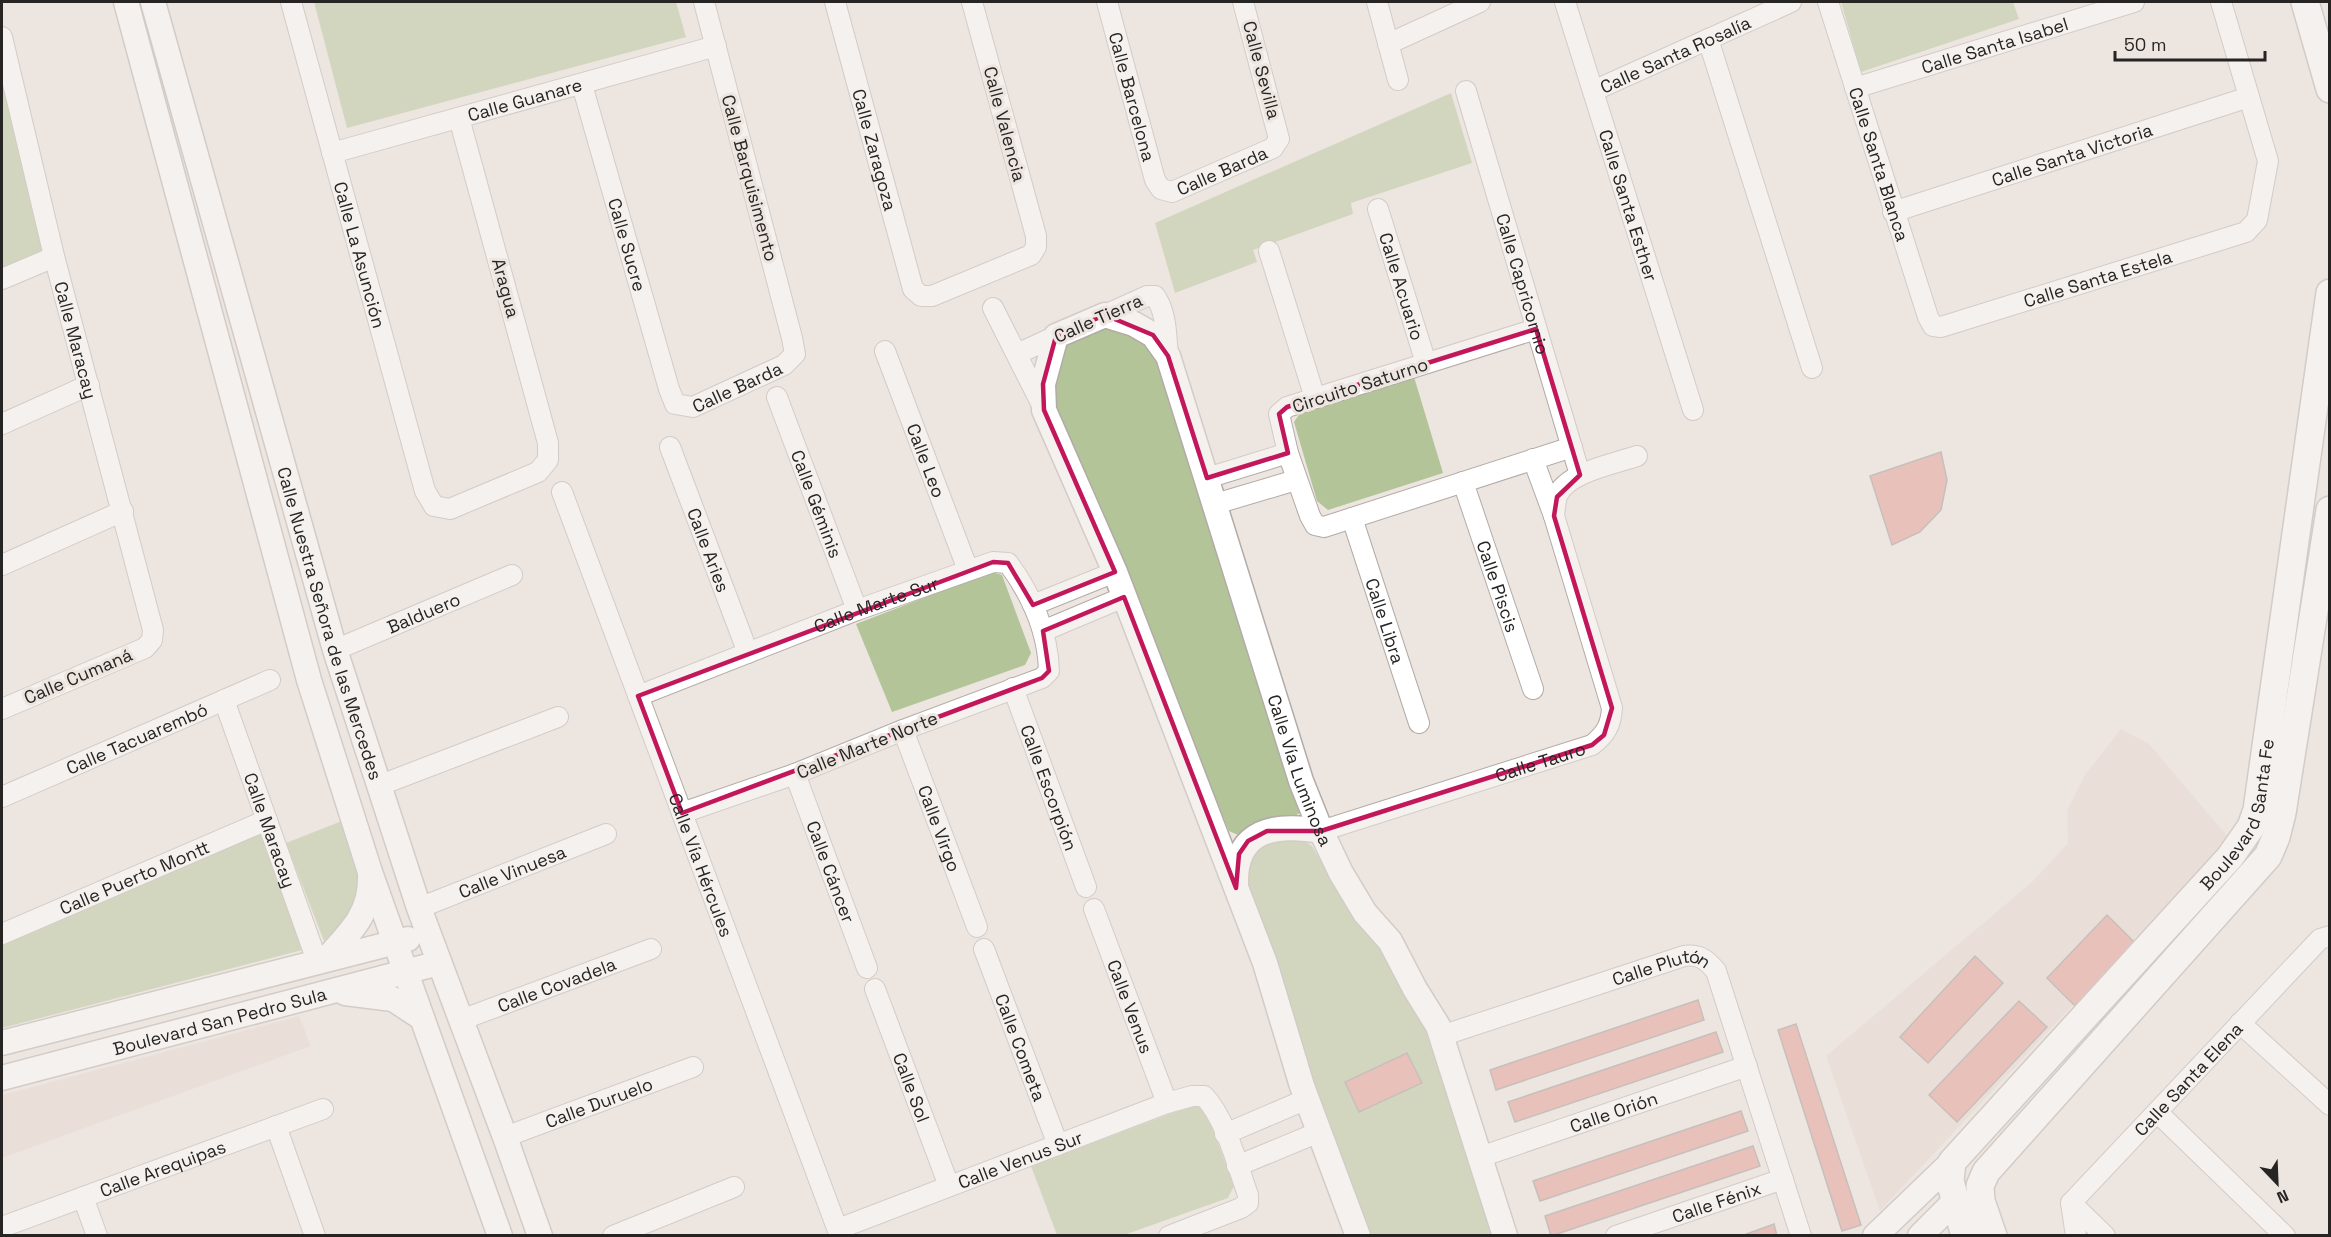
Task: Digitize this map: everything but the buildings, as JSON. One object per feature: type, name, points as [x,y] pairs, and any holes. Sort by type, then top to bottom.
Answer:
[{"type":"main road","points":[[2305,2],[2330,89]]},
{"type":"main road","name":"Boulevard Santa Fe","points":[[1952,1161],[2230,857],[2251,827],[2257,810],[2330,293]]},
{"type":"main road","name":"Boulevard Santa Fe","points":[[1993,1236],[1981,1201],[1980,1186],[1986,1172],[2268,856],[2282,813],[2323,595],[2330,510]]},
{"type":"main road","points":[[1952,1161],[1950,1182],[1965,1236]]},
{"type":"street","name":"Calle Nuestra Señora de las Mercedes","points":[[126,2],[309,680],[370,872],[500,1236]]},
{"type":"street","name":"Calle Nuestra Señora de las Mercedes","points":[[153,2],[338,659],[419,908],[540,1236]]},
{"type":"street","name":"Calle La Asunción","points":[[291,2],[425,491],[434,506]]},
{"type":"street","name":"Calle Barquisimento","points":[[704,2],[795,354]]},
{"type":"street","name":"Calle Zaragoza","points":[[835,2],[913,289],[921,296],[932,296],[1031,255],[1036,247]]},
{"type":"street","name":"Calle Valencia","points":[[972,2],[1036,236],[1036,247]]},
{"type":"street","name":"Calle Barcelona","points":[[1107,2],[1155,180],[1161,189]]},
{"type":"street","name":"Calle Sevilla","points":[[1243,2],[1279,139]]},
{"type":"street","points":[[1377,2],[1398,80]]},
{"type":"street","points":[[1388,44],[1480,2]]},
{"type":"street","name":"Calle Santa Esther","points":[[1565,2],[1693,410]]},
{"type":"street","name":"Calle Santa Rosalía","points":[[1593,91],[1791,2]]},
{"type":"street","name":"Calle Santa Blanca","points":[[1828,2],[1893,212],[1933,326]]},
{"type":"street","name":"Calle Santa Isabel","points":[[1855,88],[2134,2]]},
{"type":"street","points":[[2221,2],[2249,98]]},
{"type":"street","name":"Calle Maracay","points":[[2,37],[54,257],[153,630],[152,640]]},
{"type":"street","points":[[1708,39],[1812,368]]},
{"type":"street","name":"Calle Guanare","points":[[332,153],[716,46]]},
{"type":"street","name":"Calle Sucre","points":[[582,85],[675,404]]},
{"type":"street","name":"Calle Capricornio","points":[[1466,91],[1580,475]]},
{"type":"street","name":"Calle Santa Victoria","points":[[1893,212],[2249,98]]},
{"type":"street","name":"Calle Santa Estela","points":[[1933,326],[1941,327],[2246,232],[2257,220],[2268,161],[2249,98]]},
{"type":"street","name":"Aragua","points":[[434,506],[450,509],[538,472],[548,460],[548,443],[459,118]]},
{"type":"street","name":"Calle Barda","points":[[1161,189],[1172,192],[1273,148],[1279,139]]},
{"type":"street","name":"Calle Acuario","points":[[1378,209],[1426,363]]},
{"type":"street","points":[[1269,251],[1315,398]]},
{"type":"street","points":[[2,279],[54,257]]},
{"type":"street","name":"Calle Tierra","points":[[1017,354],[1147,296],[1155,296],[1161,304],[1166,326],[1168,356]]},
{"type":"street","points":[[993,308],[1044,410],[1115,572],[1265,963],[1306,1099],[1358,1236]]},
{"type":"street","name":"Calle Vía Luminosa","points":[[1105,315],[1134,324],[1153,335],[1168,356],[1301,781],[1321,831],[1353,893],[1365,913],[1389,941],[1438,1026],[1505,1236]]},
{"type":"street","name":"Circuito Saturno","points":[[1536,329],[1287,407],[1279,414],[1296,480],[1315,525],[1324,527],[1572,447]]},
{"type":"street","points":[[1044,410],[1043,384],[1056,336]]},
{"type":"street","name":"Calle Leo","points":[[885,351],[968,570]]},
{"type":"street","name":"Calle Barda","points":[[675,404],[693,407],[784,365],[795,354]]},
{"type":"street","points":[[2,424],[89,385]]},
{"type":"street","name":"Calle Géminis","points":[[777,397],[857,610]]},
{"type":"street","name":"Calle Aries","points":[[670,447],[748,653]]},
{"type":"street","points":[[1207,478],[1288,453]]},
{"type":"street","points":[[1554,516],[1557,496],[1565,485],[1580,475],[1637,456]]},
{"type":"street","name":"Calle Tauro","points":[[1321,831],[1592,745],[1604,735],[1611,722],[1612,708],[1554,516],[1533,459]]},
{"type":"street","points":[[1215,504],[1296,480]]},
{"type":"street","name":"Calle Piscis","points":[[1463,482],[1533,689]]},
{"type":"street","name":"Calle Vía Hércules","points":[[562,492],[839,1232]]},
{"type":"street","points":[[2,565],[123,511]]},
{"type":"street","name":"Calle Libra","points":[[1352,518],[1419,723]]},
{"type":"street","name":"Calle Marte Sur","points":[[638,696],[857,610],[993,562],[1008,563],[1033,605],[1043,631],[1049,671]]},
{"type":"street","points":[[1033,605],[1115,572]]},
{"type":"street","name":"Balduero","points":[[338,659],[512,575]]},
{"type":"street","points":[[2287,590],[2323,595]]},
{"type":"street","points":[[1043,631],[1124,597]]},
{"type":"street","name":"Calle Cumaná","points":[[2,709],[145,648],[152,640]]},
{"type":"street","points":[[309,680],[338,659]]},
{"type":"street","name":"Calle Marte Norte","points":[[682,813],[795,774],[903,730],[1042,678],[1049,671]]},
{"type":"street","name":"Calle Tacuarembó","points":[[2,797],[270,680]]},
{"type":"street","name":"Calle Escorpión","points":[[1014,688],[1086,887]]},
{"type":"street","name":"Calle Maracay","points":[[224,700],[267,820],[322,960]]},
{"type":"street","points":[[378,786],[558,717]]},
{"type":"street","name":"Calle Virgo","points":[[903,730],[977,927]]},
{"type":"street","name":"Calle Cáncer","points":[[795,774],[867,968]]},
{"type":"street","name":"Calle Puerto Montt","points":[[2,934],[267,820]]},
{"type":"street","points":[[1236,888],[1235,870],[1239,854],[1248,841],[1266,831],[1281,827],[1321,831]]},
{"type":"street","name":"Calle Vinuesa","points":[[419,908],[606,834]]},
{"type":"street","points":[[322,960],[350,934],[366,908],[370,891],[370,872]]},
{"type":"street","name":"Calle Venus","points":[[1094,909],[1167,1103]]},
{"type":"street","name":"Boulevard San Pedro Sula","points":[[2,1043],[428,933]]},
{"type":"street","name":"Calle Santa Elena","points":[[2071,1203],[2320,939],[2330,936]]},
{"type":"street","name":"Calle Covadela","points":[[461,1020],[651,949]]},
{"type":"street","name":"Calle Cometa","points":[[984,949],[1058,1145]]},
{"type":"street","name":"Calle Plutón","points":[[1441,1036],[1670,960],[1695,955],[1707,960],[1716,971],[1802,1236]]},
{"type":"street","name":"Boulevard San Pedro Sula","points":[[2,1078],[439,963]]},
{"type":"street","name":"Calle Sol","points":[[875,989],[950,1186]]},
{"type":"street","points":[[334,991],[393,999],[422,1018]]},
{"type":"street","points":[[2240,1023],[2330,1104]]},
{"type":"street","name":"Calle Orión","points":[[1480,1157],[1747,1066]]},
{"type":"street","name":"Calle Duruelo","points":[[505,1137],[693,1067]]},
{"type":"street","name":"Calle Venus Sur","points":[[839,1232],[950,1186],[1167,1103],[1191,1096],[1204,1096],[1211,1103],[1225,1134]]},
{"type":"street","points":[[1168,1236],[1214,1227],[1248,1203],[1248,1195],[1225,1134],[1306,1099]]},
{"type":"street","name":"Calle Arequipas","points":[[2,1227],[323,1109]]},
{"type":"street","points":[[2157,1112],[2285,1236]]},
{"type":"street","points":[[276,1126],[315,1236]]},
{"type":"street","points":[[1237,1166],[1319,1132]]},
{"type":"street","points":[[1875,1236],[1952,1161]]},
{"type":"street","name":"Calle Fénix","points":[[1616,1236],[1783,1179]]},
{"type":"street","points":[[613,1236],[735,1187]]},
{"type":"street","points":[[83,1197],[97,1236]]},
{"type":"street","points":[[1920,1236],[1954,1202]]},
{"type":"street","points":[[2071,1203],[2076,1236]]},
{"type":"street","points":[[2071,1203],[2105,1236]]},
{"type":"highlighted area","points":[[1105,315],[1153,335],[1168,356],[1207,478],[1288,453],[1279,414],[1287,407],[1536,329],[1580,475],[1557,497],[1554,516],[1612,708],[1604,735],[1592,745],[1321,831],[1267,831],[1248,841],[1239,854],[1236,888],[1124,597],[1043,631],[1049,671],[1042,678],[682,813],[638,696],[993,562],[1008,563],[1033,605],[1115,572],[1044,410],[1043,384],[1056,336]]},
{"type":"shaded area","points":[[2121,729],[2149,744],[2229,838],[1880,1211],[1826,1056],[2033,881],[2068,843],[2067,811],[2084,776]]},
{"type":"shaded area","points":[[299,1016],[311,1046],[2,1158],[2,1095]]},
{"type":"green space","points":[[314,2],[676,2],[686,37],[347,128]]},
{"type":"green space","points":[[1841,2],[2013,2],[2019,19],[1861,72]]},
{"type":"green space","points":[[2,51],[54,256],[2,278]]},
{"type":"green space","points":[[1451,93],[1472,163],[1351,203],[1353,214],[1253,250],[1257,262],[1175,293],[1155,223]]},
{"type":"green space","points":[[1111,324],[1138,333],[1161,358],[1301,812],[1264,820],[1238,835],[1229,831],[1050,397],[1063,344]]},
{"type":"green space","points":[[1414,377],[1443,473],[1328,510],[1317,501],[1294,422],[1301,412]]},
{"type":"green space","points":[[991,572],[1002,575],[1031,653],[1025,665],[892,712],[856,624]]},
{"type":"green space","points":[[347,819],[361,870],[362,891],[349,915],[324,941],[286,843]]},
{"type":"green space","points":[[263,832],[306,949],[2,1028],[2,943]]},
{"type":"green space","points":[[1301,839],[1312,846],[1354,918],[1389,952],[1431,1029],[1501,1235],[1367,1235],[1326,1128],[1244,876],[1259,840]]},
{"type":"green space","points":[[1194,1105],[1205,1108],[1234,1186],[1228,1198],[1124,1235],[1057,1235],[1031,1166]]}]
